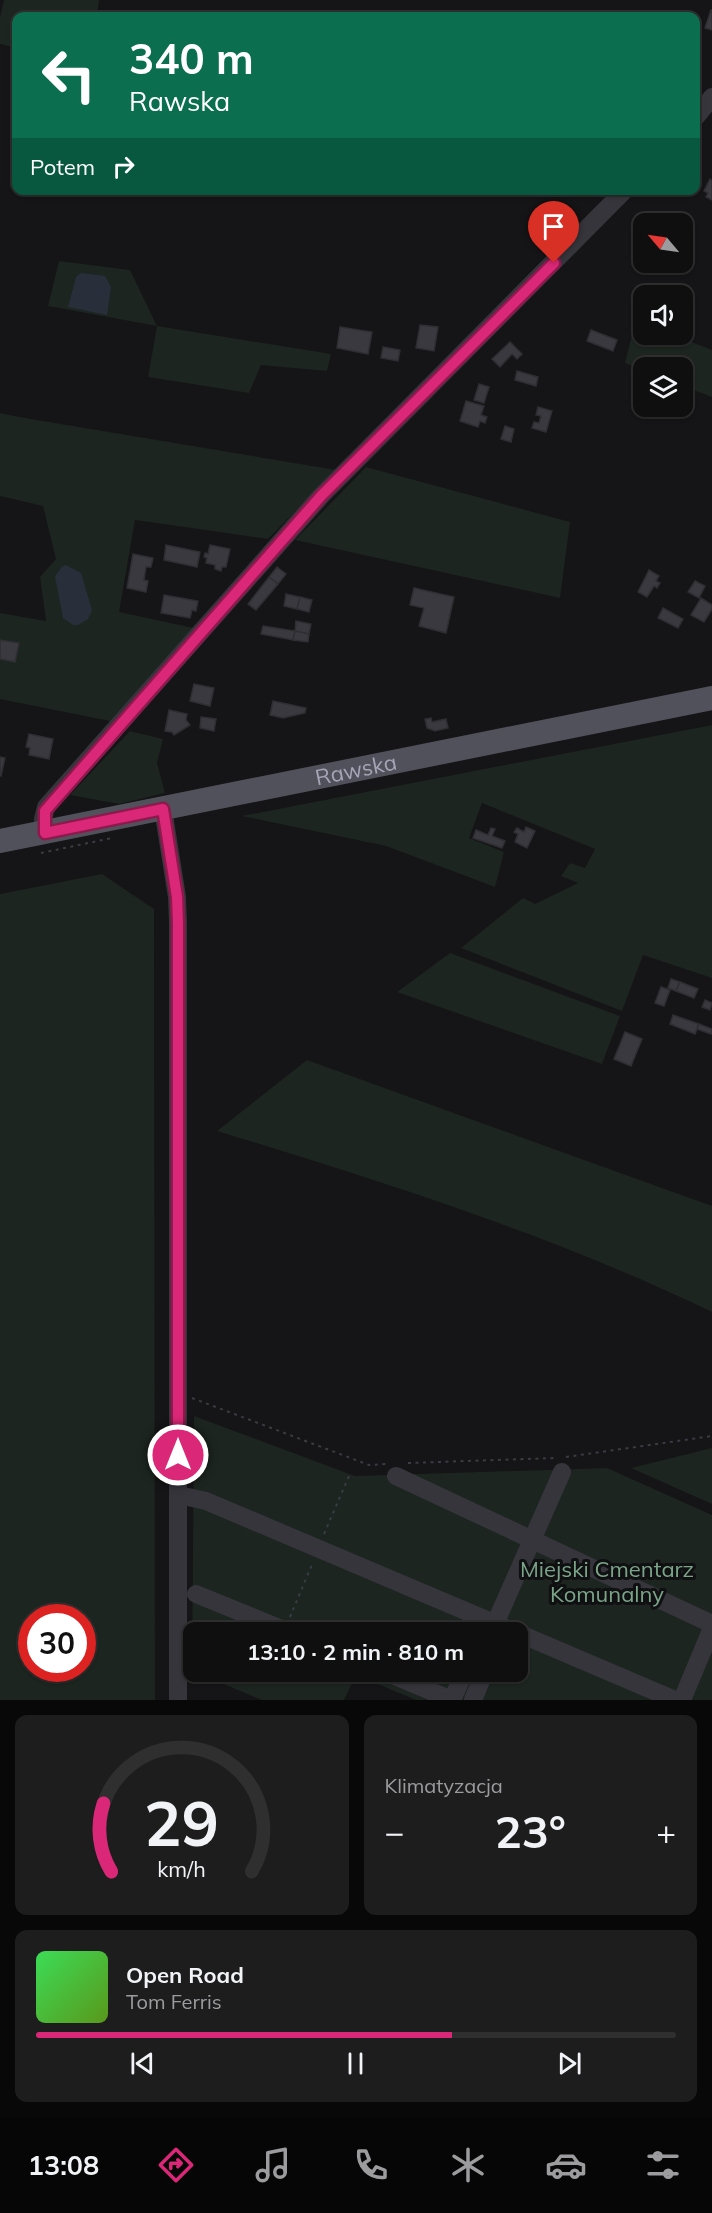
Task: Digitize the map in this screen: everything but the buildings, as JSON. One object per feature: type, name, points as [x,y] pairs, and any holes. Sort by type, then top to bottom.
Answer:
[{"type":"main road","name":"Rawska","points":[[0,841],[712,698]]},
{"type":"street","points":[[700,112],[712,97]]},
{"type":"street","points":[[45,833],[43,819],[46,807],[321,496],[620,195]]},
{"type":"street","points":[[163,809],[177,897],[178,923],[178,1700]]},
{"type":"street","points":[[503,1622],[561,1463]]},
{"type":"street","points":[[397,1468],[533,1540],[712,1626],[682,1700]]},
{"type":"street","points":[[188,1497],[195,1497],[226,1509],[484,1622]]},
{"type":"street","points":[[196,1594],[265,1622]]},
{"type":"street","points":[[528,1640],[675,1700]]},
{"type":"street","points":[[409,1682],[452,1700],[460,1682]]},
{"type":"street","points":[[473,1700],[481,1682]]},
{"type":"path","points":[[178,1393],[369,1465],[397,1468],[561,1463],[712,1436]]},
{"type":"green space","points":[[4,0],[99,0],[98,12],[12,12],[12,47],[0,44],[0,17]]},
{"type":"green space","points":[[59,261],[130,270],[157,326],[48,306]]},
{"type":"green space","points":[[157,326],[331,354],[327,371],[261,365],[249,393],[148,377]]},
{"type":"green space","points":[[633,331],[633,345],[693,345],[693,342],[712,350],[712,397],[693,390],[693,357],[633,357],[633,366],[625,363]]},
{"type":"green space","points":[[0,413],[336,470],[268,539],[135,520],[119,612],[194,628],[110,721],[0,699],[0,613],[46,621],[40,577],[56,559],[43,506],[0,496]]},
{"type":"green space","points":[[366,467],[570,522],[560,598],[295,540]]},
{"type":"green space","points":[[712,725],[712,978],[643,955],[622,1011],[461,948],[523,898],[535,904],[578,883],[561,876],[570,863],[585,868],[595,849],[482,803],[469,838],[504,852],[495,887],[386,846],[242,816]]},
{"type":"green space","points":[[130,731],[163,739],[157,763],[165,793],[119,804],[70,795]]},
{"type":"green space","points":[[102,874],[154,909],[155,1700],[0,1700],[0,894]]},
{"type":"green space","points":[[450,953],[620,1016],[602,1064],[397,992]]},
{"type":"green space","points":[[307,1060],[712,1206],[712,1312],[591,1259],[468,1212],[217,1131]]},
{"type":"green space","name":"Miejski Cmentarz Komunalny","points":[[194,1416],[355,1476],[607,1468],[712,1515],[712,1700],[416,1700],[373,1682],[528,1682],[528,1622],[192,1622]]},
{"type":"green space","points":[[712,1448],[712,1504],[631,1468]]},
{"type":"green space","name":"Miejski Cmentarz Komunalny","points":[[219,1682],[353,1682],[344,1700],[262,1700]]},
{"type":"water","points":[[81,273],[105,276],[111,287],[107,315],[68,307],[76,277]]},
{"type":"water","points":[[66,565],[81,573],[92,610],[88,619],[78,625],[73,625],[63,618],[55,576]]},
{"type":"route","points":[[178,1455],[178,923],[177,897],[163,809],[45,833],[43,819],[46,807],[321,496],[554,263]]}]
